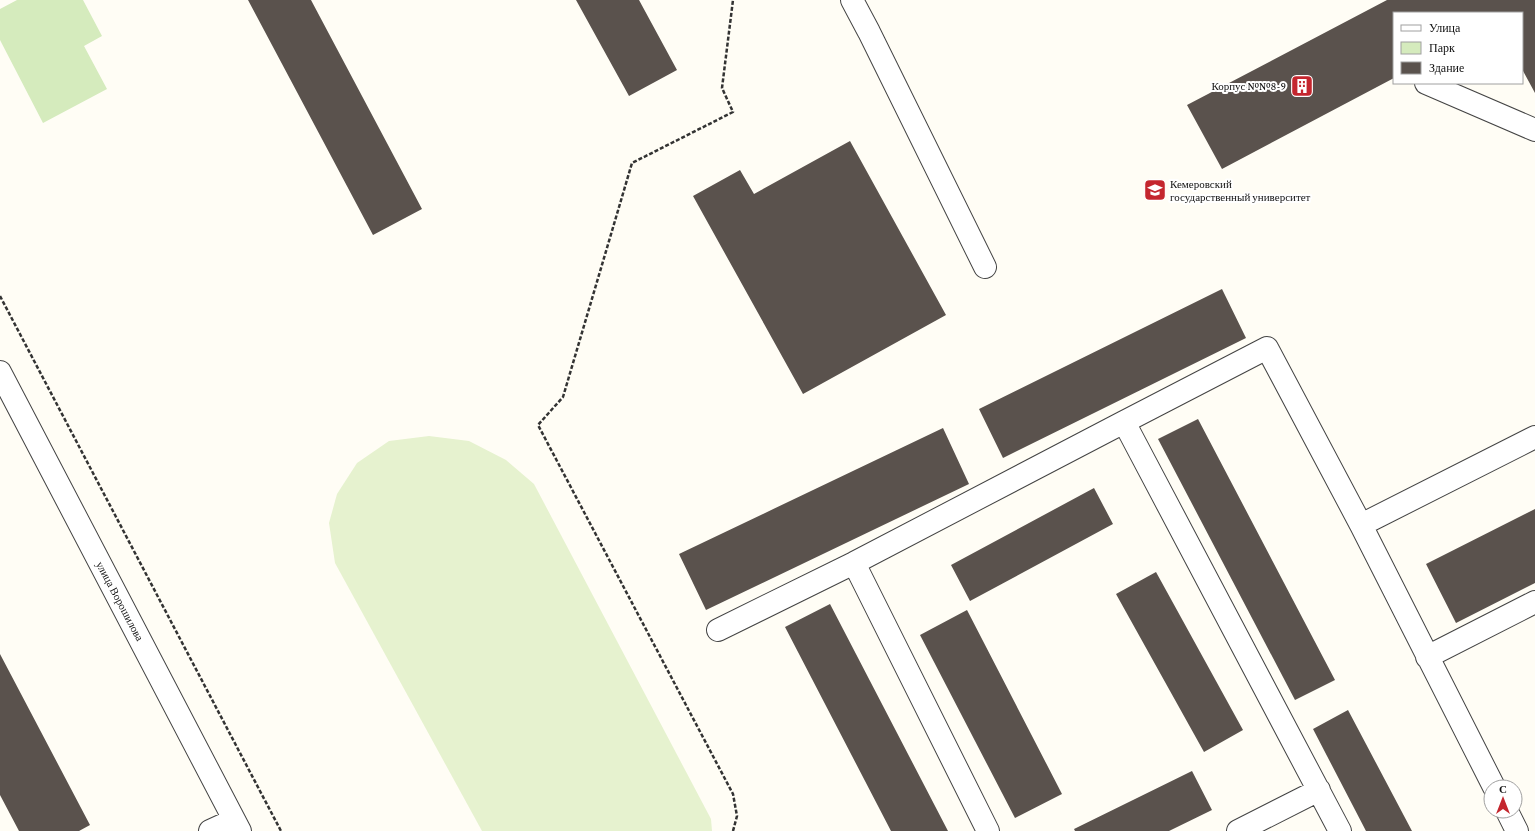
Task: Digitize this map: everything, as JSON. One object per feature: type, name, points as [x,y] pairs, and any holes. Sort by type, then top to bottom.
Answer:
[{"type":"street","points":[[852,0],[985,267]]},
{"type":"street","points":[[1428,84],[1535,130]]},
{"type":"street","points":[[718,630],[854,563],[1267,348],[1361,525],[1490,779]]},
{"type":"street","name":"улица Ворошилова","points":[[0,372],[237,826]]},
{"type":"street","points":[[1124,422],[1340,831]]},
{"type":"street","points":[[1361,525],[1535,437]]},
{"type":"street","points":[[854,563],[988,831]]},
{"type":"street","points":[[1427,657],[1535,602]]},
{"type":"street","points":[[1238,831],[1319,790]]},
{"type":"street","points":[[1511,819],[1517,831]]},
{"type":"street","points":[[210,831],[237,826]]},
{"type":"path","points":[[733,0],[722,88],[733,112],[632,163],[563,397],[538,425],[733,794],[737,816],[733,831]]},
{"type":"path","points":[[0,296],[281,831]]},
{"type":"green space","points":[[17,0],[83,0],[102,36],[84,46],[107,89],[43,123],[0,40],[0,9]]},
{"type":"green space","points":[[429,436],[469,441],[506,460],[534,484],[711,819],[712,831],[482,831],[335,563],[329,523],[337,494],[357,463],[389,441]]},
{"type":"building","points":[[248,0],[311,0],[422,209],[373,235]]},
{"type":"building","points":[[576,0],[639,0],[677,70],[629,96]]},
{"type":"building","name":"Корпус №№8-9","points":[[1387,0],[1535,0],[1535,93],[1523,71],[1523,12],[1393,12],[1393,79],[1222,169],[1187,105]]},
{"type":"building","points":[[850,141],[946,315],[803,394],[693,196],[740,170],[754,194]]},
{"type":"building","points":[[1222,289],[1246,338],[1003,458],[979,409]]},
{"type":"building","points":[[1198,419],[1335,680],[1295,700],[1158,439]]},
{"type":"building","points":[[943,428],[969,484],[706,610],[679,554]]},
{"type":"building","points":[[1094,488],[1113,524],[970,601],[951,565]]},
{"type":"building","points":[[1535,509],[1535,583],[1456,623],[1426,564]]},
{"type":"building","points":[[1156,572],[1243,730],[1204,752],[1116,594]]},
{"type":"building","points":[[830,604],[948,831],[891,831],[785,627]]},
{"type":"building","points":[[967,610],[1062,794],[1015,818],[920,635]]},
{"type":"building","points":[[0,654],[90,825],[79,831],[19,831],[0,795]]},
{"type":"building","points":[[1348,710],[1412,831],[1366,831],[1313,729]]},
{"type":"building","points":[[1192,771],[1212,810],[1169,831],[1075,831],[1074,829]]},
{"type":"place","name":"Корпус №№8-9","points":[[1302,86]]},
{"type":"place","name":"Кемеровский государственный университет","points":[[1155,190]]}]
